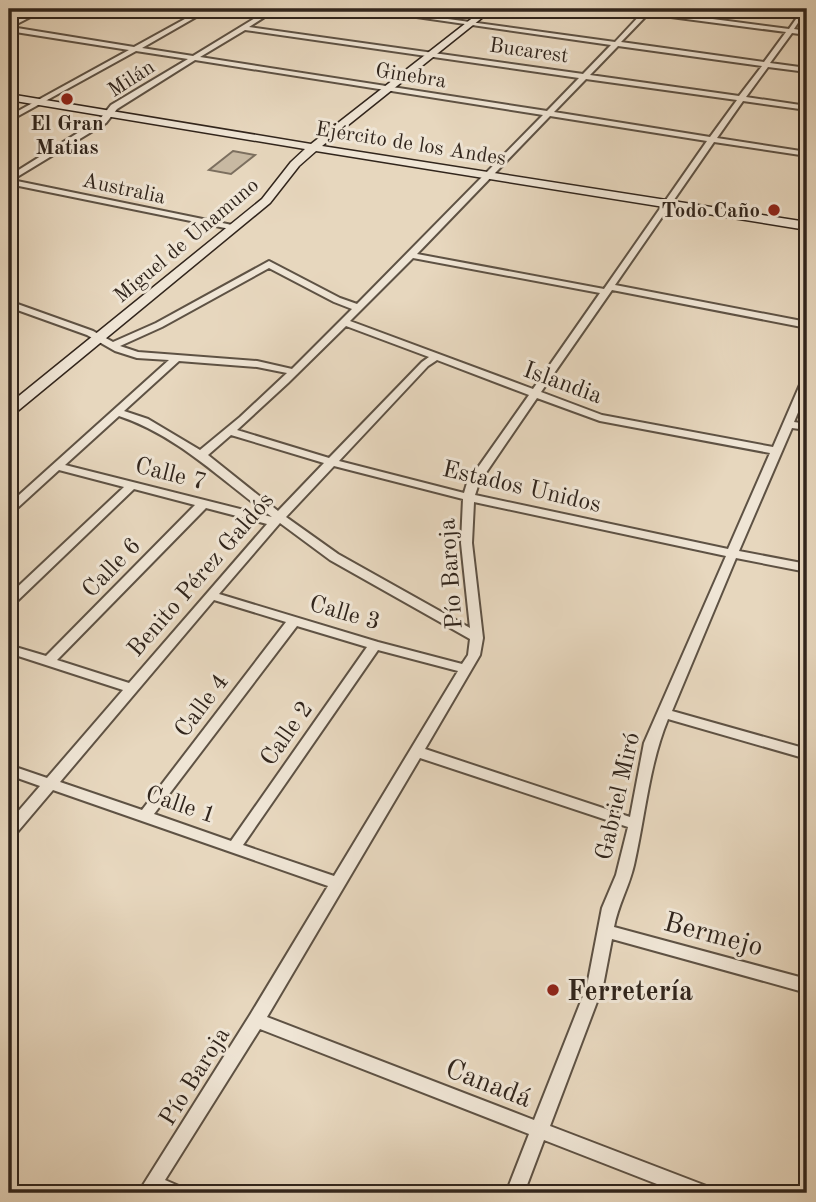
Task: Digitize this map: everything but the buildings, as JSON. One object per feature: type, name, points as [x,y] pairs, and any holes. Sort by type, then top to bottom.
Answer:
[{"type":"street","points":[[9,27],[43,9]]},
{"type":"street","points":[[9,119],[207,9]]},
{"type":"street","points":[[257,9],[273,10]]},
{"type":"street","points":[[364,9],[807,70]]},
{"type":"street","name":"Miguel de Unamuno","points":[[465,23],[478,9]]},
{"type":"street","name":"Miguel de Unamuno","points":[[94,335],[227,227],[273,194],[308,146],[425,53],[489,9]]},
{"type":"street","points":[[623,9],[648,10],[807,33]]},
{"type":"street","name":"Pío Baroja","points":[[150,1188],[256,1020],[474,654],[477,638],[467,545],[469,496],[473,483],[666,203],[806,9]]},
{"type":"street","name":"Milán","points":[[9,180],[108,115],[114,107],[273,10]]},
{"type":"street","points":[[201,455],[231,432],[359,308],[491,175],[648,10]]},
{"type":"street","name":"Ginebra","points":[[9,27],[137,50],[807,154]]},
{"type":"street","name":"Bucarest","points":[[245,28],[807,108]]},
{"type":"street","name":"Ejército de los Andes","points":[[9,97],[807,226]]},
{"type":"street","name":"Australia","points":[[9,180],[227,227]]},
{"type":"street","points":[[411,255],[807,325]]},
{"type":"street","points":[[112,346],[159,325],[269,264],[337,300],[359,308]]},
{"type":"street","points":[[9,304],[94,335],[112,346],[137,355],[257,364],[294,372]]},
{"type":"street","name":"Islandia","points":[[344,322],[612,421],[776,451]]},
{"type":"street","points":[[9,399],[94,335]]},
{"type":"street","points":[[9,411],[94,335]]},
{"type":"street","name":"Benito Pérez Galdós","points":[[9,832],[277,519],[425,363],[436,357]]},
{"type":"street","points":[[9,510],[176,359]]},
{"type":"street","name":"Gabriel Miró","points":[[515,1193],[595,986],[610,908],[624,875],[636,824],[651,743],[730,553],[807,380]]},
{"type":"street","points":[[116,412],[144,421],[201,455],[277,519],[354,569],[477,638]]},
{"type":"street","points":[[789,424],[807,427]]},
{"type":"street","name":"Estados Unidos","points":[[231,432],[329,463],[469,496],[807,568]]},
{"type":"street","name":"Calle 7","points":[[56,466],[277,519]]},
{"type":"street","points":[[9,602],[132,485]]},
{"type":"street","name":"Calle 6","points":[[49,661],[204,503]]},
{"type":"street","name":"Calle 3","points":[[212,596],[466,669]]},
{"type":"street","name":"Calle 4","points":[[145,816],[294,621]]},
{"type":"street","name":"Calle 2","points":[[234,846],[375,645]]},
{"type":"street","points":[[9,649],[131,688]]},
{"type":"street","points":[[664,713],[807,754]]},
{"type":"street","points":[[418,752],[636,824]]},
{"type":"street","name":"Calle 1","points":[[9,770],[337,883]]},
{"type":"street","name":"Bermejo","points":[[607,931],[807,986]]},
{"type":"street","name":"Canadá","points":[[256,1020],[702,1193]]},
{"type":"street","points":[[150,1188],[174,1193]]},
{"type":"shaded area","points":[[233,151],[255,155],[231,174],[209,170]]},
{"type":"place","name":"El Gran Matias","points":[[67,99]]},
{"type":"place","name":"Todo Caño","points":[[774,210]]},
{"type":"place","name":"Ferretería","points":[[553,990]]}]
